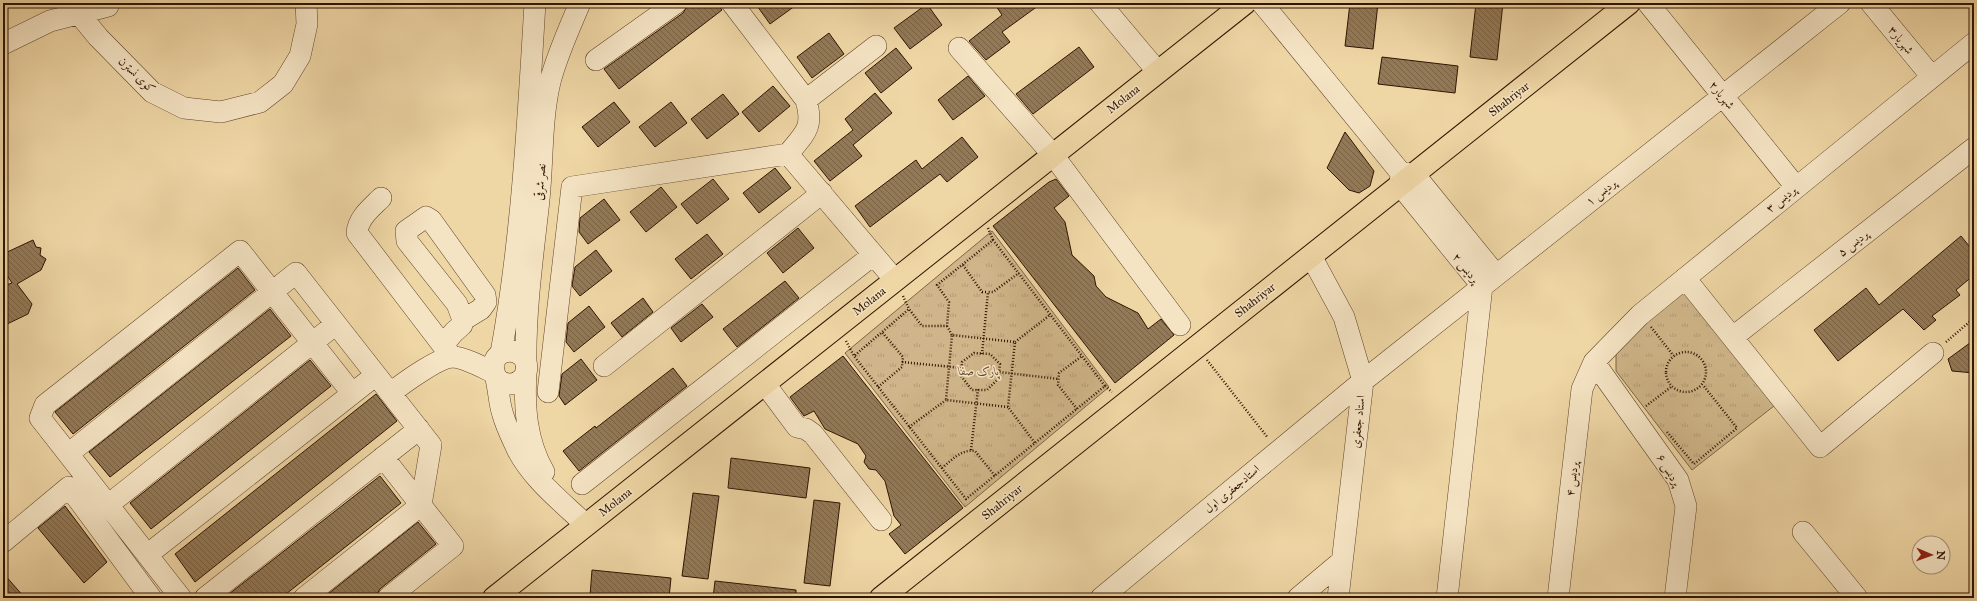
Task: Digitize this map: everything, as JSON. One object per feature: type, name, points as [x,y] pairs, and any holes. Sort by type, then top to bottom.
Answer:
[{"type":"main road","name":"Molana","points":[[494,598],[1245,3]]},
{"type":"main road","name":"Shahriyar","points":[[881,598],[1311,256],[1405,177],[1629,3]]},
{"type":"street","points":[[3,44],[50,21],[80,15],[108,6],[109,3]]},
{"type":"street","name":"کوی نسترن","points":[[80,15],[98,37],[152,92],[184,108],[220,112],[260,102],[283,84],[300,56],[307,24],[306,3]]},
{"type":"street","name":"نصر شرقی","points":[[535,3],[520,217],[512,289],[497,365],[502,414],[518,450],[537,478],[586,525]]},
{"type":"street","name":"نصر شرقی","points":[[559,499],[538,460],[527,426],[524,401],[526,326],[541,185],[544,127],[550,83],[564,41],[580,3]]},
{"type":"street","points":[[596,60],[676,3]]},
{"type":"street","points":[[548,392],[572,187],[788,154],[808,129],[810,113],[806,100],[732,3]]},
{"type":"street","points":[[1100,3],[1158,72]]},
{"type":"street","name":"پردیس ۲","points":[[1262,3],[1489,281],[1447,598]]},
{"type":"street","name":"شهریار۲","points":[[1648,3],[1796,187]]},
{"type":"street","name":"پردیس ۱","points":[[1363,381],[1840,3]]},
{"type":"street","name":"شهریار۳","points":[[1871,3],[1932,77]]},
{"type":"street","name":"پردیس ۳","points":[[1594,362],[1640,315],[1974,43]]},
{"type":"street","points":[[806,100],[876,46]]},
{"type":"street","points":[[959,48],[1053,155],[1180,325]]},
{"type":"street","name":"پردیس ۵","points":[[1733,338],[1974,148]]},
{"type":"street","points":[[788,154],[895,280]]},
{"type":"street","points":[[604,366],[822,193]]},
{"type":"street","points":[[381,198],[364,215],[358,225],[357,233],[453,354],[497,365]]},
{"type":"street","points":[[453,354],[454,332],[462,325],[463,320],[457,304],[407,241],[406,231],[426,217],[431,220],[486,295],[486,302],[481,308],[463,320]]},
{"type":"street","points":[[181,598],[40,418],[44,405],[240,251],[352,394]]},
{"type":"street","points":[[582,484],[873,255]]},
{"type":"street","name":"استاد جعفری","points":[[1311,256],[1344,317],[1363,381],[1338,598]]},
{"type":"street","points":[[68,454],[296,273],[431,445],[421,505],[304,598]]},
{"type":"street","points":[[1685,278],[1820,447],[1933,353]]},
{"type":"street","points":[[108,505],[336,324]]},
{"type":"street","points":[[506,352],[517,353],[524,360],[526,368],[521,380],[511,385],[500,382],[497,365],[506,352]]},
{"type":"street","points":[[391,393],[416,373],[453,354]]},
{"type":"street","name":"پردیس ۴","points":[[1558,598],[1582,389],[1594,362]]},
{"type":"street","name":"پردیس ۶","points":[[1594,362],[1678,480],[1686,506],[1675,598]]},
{"type":"street","points":[[148,555],[376,374]]},
{"type":"street","name":"استادجعفری اول","points":[[1101,598],[1363,381]]},
{"type":"street","points":[[765,384],[797,427],[806,429],[813,434],[881,520]]},
{"type":"street","points":[[205,598],[419,429]]},
{"type":"street","points":[[383,457],[453,546],[388,598]]},
{"type":"street","points":[[3,542],[69,487],[151,598]]},
{"type":"street","points":[[1803,532],[1857,598]]},
{"type":"street","points":[[1298,598],[1342,561]]},
{"type":"path","points":[[946,326],[922,326],[909,308],[854,356],[966,499],[1105,386],[994,240],[938,285],[949,302],[946,326],[952,335],[946,400]]},
{"type":"path","points":[[963,264],[982,292],[993,292],[1019,273]]},
{"type":"path","points":[[982,354],[988,292]]},
{"type":"path","points":[[952,335],[1015,342],[1050,315]]},
{"type":"path","points":[[1640,315],[1674,355]]},
{"type":"path","points":[[1933,353],[1974,318]]},
{"type":"path","points":[[878,387],[902,367],[903,357],[882,332]]},
{"type":"path","points":[[1015,342],[1008,407],[1035,443]]},
{"type":"path","points":[[1197,347],[1279,451]]},
{"type":"path","points":[[1685,351],[1696,353],[1704,362],[1707,373],[1703,385],[1693,392],[1682,392],[1671,387],[1666,376],[1666,364],[1674,355],[1685,351]]},
{"type":"path","points":[[974,353],[982,354],[990,354],[1000,364],[997,380],[987,390],[972,390],[961,376],[962,362],[974,353]]},
{"type":"path","points":[[1077,409],[1058,385],[1059,373],[1082,356]]},
{"type":"path","points":[[902,362],[962,368]]},
{"type":"path","points":[[999,372],[1059,380]]},
{"type":"path","points":[[1665,430],[1694,464],[1737,428],[1703,385]]},
{"type":"path","points":[[1646,406],[1671,387]]},
{"type":"path","points":[[971,450],[978,389]]},
{"type":"path","points":[[909,427],[946,400],[1008,407]]},
{"type":"path","points":[[1641,400],[1651,412]]},
{"type":"path","points":[[942,468],[962,452],[971,450],[975,451],[995,476]]},
{"type":"green space","name":"پارک صفا","points":[[992,231],[1109,387],[965,507],[845,353]]},
{"type":"green space","points":[[1685,291],[1774,406],[1692,470],[1616,371],[1616,352],[1624,339]]},
{"type":"building","points":[[689,3],[716,3],[722,10],[619,89],[604,69],[683,13]]},
{"type":"building","points":[[755,3],[799,3],[770,24]]},
{"type":"building","points":[[994,3],[1042,3],[1002,32],[1010,42],[986,60],[969,41],[1002,15]]},
{"type":"building","points":[[1350,3],[1378,3],[1373,49],[1345,46]]},
{"type":"building","points":[[1476,3],[1503,3],[1497,60],[1470,57]]},
{"type":"building","points":[[927,4],[942,25],[910,49],[894,28]]},
{"type":"building","points":[[829,33],[844,54],[812,78],[797,57]]},
{"type":"building","points":[[1079,47],[1094,67],[1033,114],[1016,94]]},
{"type":"building","points":[[896,48],[912,68],[881,93],[865,73]]},
{"type":"building","points":[[1382,57],[1458,66],[1455,93],[1378,84]]},
{"type":"building","points":[[968,76],[985,96],[953,120],[938,100]]},
{"type":"building","points":[[773,86],[790,106],[759,132],[742,112]]},
{"type":"building","points":[[875,93],[892,113],[853,145],[862,156],[830,181],[814,161],[853,130],[845,119]]},
{"type":"building","points":[[723,94],[739,114],[707,139],[691,119]]},
{"type":"building","points":[[614,102],[630,122],[598,147],[582,127]]},
{"type":"building","points":[[671,102],[687,123],[655,147],[639,127]]},
{"type":"building","points":[[1345,132],[1374,171],[1370,186],[1359,193],[1349,190],[1327,168]]},
{"type":"building","points":[[962,137],[978,157],[947,182],[940,174],[870,227],[855,206],[916,160],[922,169]]},
{"type":"building","points":[[775,168],[791,188],[759,213],[743,193]]},
{"type":"building","points":[[713,179],[729,199],[697,224],[681,204]]},
{"type":"building","points":[[1056,179],[1069,196],[1054,208],[1065,222],[1072,255],[1094,276],[1096,286],[1106,297],[1138,313],[1148,329],[1161,319],[1174,335],[1115,383],[993,226],[1049,182]]},
{"type":"building","points":[[661,187],[677,207],[646,232],[630,212]]},
{"type":"building","points":[[604,199],[620,220],[588,244],[579,232],[580,218]]},
{"type":"building","points":[[798,228],[814,248],[783,273],[767,253]]},
{"type":"building","points":[[707,234],[723,254],[691,279],[675,259]]},
{"type":"building","points":[[1961,236],[1974,252],[1974,275],[1956,290],[1960,295],[1932,316],[1936,320],[1924,330],[1903,309],[1838,361],[1814,330],[1866,288],[1879,305]]},
{"type":"building","points":[[33,240],[36,247],[41,248],[40,255],[46,259],[41,270],[17,284],[32,304],[28,314],[3,326],[3,286],[12,283],[3,269],[3,254]]},
{"type":"building","points":[[596,250],[612,271],[580,296],[572,286],[575,267]]},
{"type":"building","points":[[238,268],[255,290],[73,434],[55,412]]},
{"type":"building","points":[[785,281],[799,298],[737,347],[723,329]]},
{"type":"building","points":[[643,298],[653,312],[622,337],[611,323]]},
{"type":"building","points":[[702,304],[713,317],[681,342],[671,328]]},
{"type":"building","points":[[589,306],[605,327],[574,352],[566,342],[568,323]]},
{"type":"building","points":[[270,309],[291,336],[110,477],[89,452]]},
{"type":"building","points":[[1974,340],[1974,373],[1952,371],[1948,359]]},
{"type":"building","points":[[843,356],[963,508],[905,554],[889,534],[901,525],[894,516],[885,481],[876,470],[869,469],[864,462],[866,456],[858,444],[825,429],[814,411],[804,416],[790,397]]},
{"type":"building","points":[[581,359],[597,380],[565,405],[559,396],[562,374]]},
{"type":"building","points":[[310,360],[331,386],[151,529],[130,503]]},
{"type":"building","points":[[673,368],[687,386],[579,471],[563,451],[595,426],[596,428]]},
{"type":"building","points":[[376,394],[397,421],[195,582],[175,554]]},
{"type":"building","points":[[731,458],[810,468],[806,498],[728,488]]},
{"type":"building","points":[[380,476],[401,503],[281,598],[224,598]]},
{"type":"building","points":[[693,493],[719,496],[708,579],[682,576]]},
{"type":"building","points":[[814,500],[840,503],[830,586],[804,583]]},
{"type":"building","points":[[65,506],[107,562],[84,583],[38,528]]},
{"type":"building","points":[[418,522],[436,544],[380,589],[377,594],[371,598],[323,598]]},
{"type":"building","points":[[592,570],[671,578],[669,598],[590,596]]},
{"type":"building","points":[[3,573],[25,598],[3,598]]},
{"type":"building","points":[[715,581],[796,590],[796,598],[713,598]]}]
